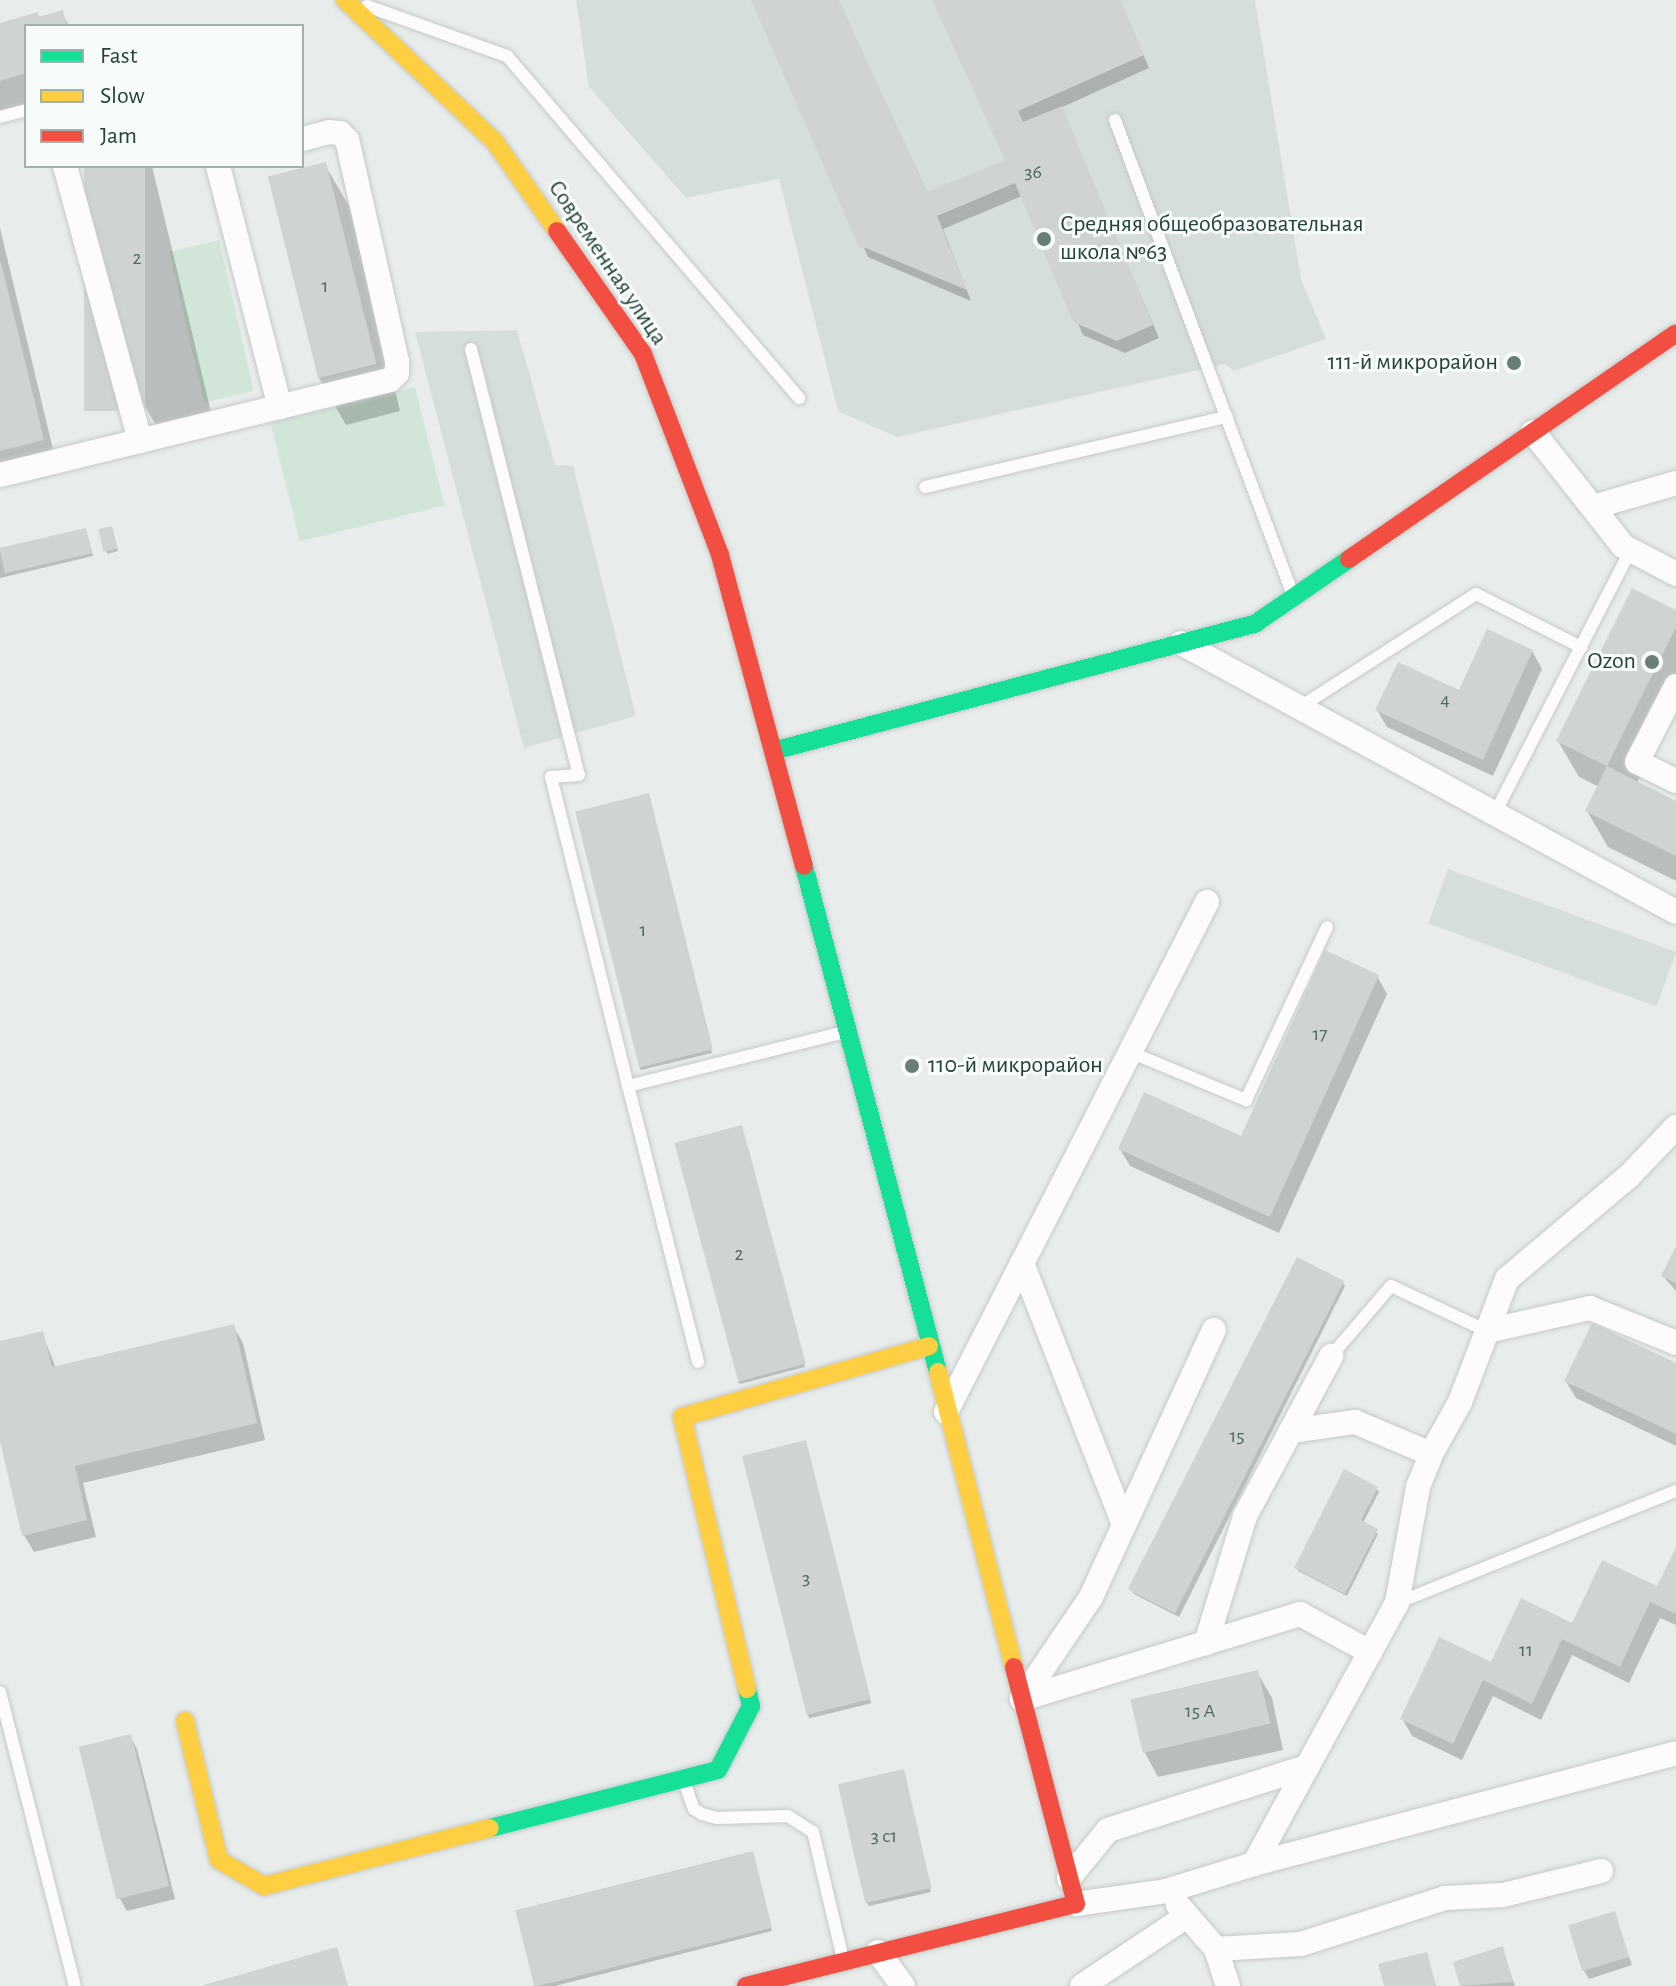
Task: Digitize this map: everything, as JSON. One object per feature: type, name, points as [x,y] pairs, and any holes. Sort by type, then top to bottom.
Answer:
[{"type":"street","name":"Современная улица","points":[[347,0],[495,142],[643,354],[720,555],[1076,1904]]},
{"type":"street","points":[[0,475],[390,380],[397,373],[397,361],[347,140],[340,133],[329,132],[304,138]]},
{"type":"street","points":[[66,168],[140,441]]},
{"type":"street","points":[[219,168],[280,407]]},
{"type":"street","points":[[773,751],[1256,623],[1676,333]]},
{"type":"street","points":[[1533,432],[1623,546],[1676,574]]},
{"type":"street","points":[[1593,507],[1676,483]]},
{"type":"street","points":[[1181,643],[1676,912]]},
{"type":"street","points":[[1676,686],[1637,762],[1676,781]]},
{"type":"street","points":[[946,1412],[1207,902]]},
{"type":"street","points":[[1254,1864],[1397,1603],[1418,1487],[1431,1454],[1460,1402],[1507,1279],[1629,1176],[1676,1127]]},
{"type":"street","points":[[1022,1263],[1124,1525]]},
{"type":"street","points":[[1487,1331],[1590,1308],[1676,1343]]},
{"type":"street","points":[[1022,1699],[1091,1597],[1214,1330]]},
{"type":"street","points":[[185,1721],[219,1860],[264,1886],[718,1770],[751,1706],[682,1417],[929,1346]]},
{"type":"street","points":[[1206,1643],[1245,1516],[1331,1356]]},
{"type":"street","points":[[1291,1431],[1355,1422],[1431,1454]]},
{"type":"street","points":[[1022,1699],[1300,1614],[1370,1652]]},
{"type":"street","points":[[746,1986],[1076,1904],[1166,1891],[1254,1864],[1676,1753]]},
{"type":"street","points":[[1069,1878],[1108,1830],[1307,1767]]},
{"type":"street","points":[[1216,1949],[1301,1944],[1445,1898],[1503,1895],[1601,1871]]},
{"type":"street","points":[[1166,1891],[1216,1949],[1228,1986]]},
{"type":"street","points":[[1082,1986],[1187,1916]]},
{"type":"street","points":[[878,1952],[903,1986]]},
{"type":"lane","points":[[347,0],[507,56],[799,398]]},
{"type":"lane","points":[[0,117],[24,111]]},
{"type":"lane","points":[[1115,120],[1293,595]]},
{"type":"lane","points":[[471,349],[579,775],[551,777],[698,1362]]},
{"type":"lane","points":[[925,487],[1227,417]]},
{"type":"lane","points":[[1495,813],[1631,549]]},
{"type":"lane","points":[[1300,707],[1476,594],[1581,647]]},
{"type":"lane","points":[[1130,1052],[1246,1100],[1327,927]]},
{"type":"lane","points":[[628,1086],[848,1032]]},
{"type":"lane","points":[[1331,1356],[1391,1286],[1487,1331]]},
{"type":"lane","points":[[1397,1603],[1676,1491]]},
{"type":"lane","points":[[0,1692],[75,1986]]},
{"type":"lane","points":[[682,1779],[694,1809],[702,1814],[717,1818],[788,1816],[813,1832],[844,1961]]},
{"type":"shaded area","name":"Средняя общеобразовательная школа №63","points":[[576,0],[1255,0],[1301,279],[1326,339],[1234,371],[1225,364],[897,437],[838,411],[779,179],[686,198],[589,87]]},
{"type":"shaded area","points":[[517,330],[555,465],[573,466],[636,716],[524,748],[415,332]]},
{"type":"shaded area","points":[[1448,869],[1676,952],[1657,1007],[1428,924]]},
{"type":"green space","points":[[219,240],[254,391],[204,402],[169,251]]},
{"type":"green space","points":[[415,387],[445,505],[300,541],[270,423]]},
{"type":"building","points":[[751,0],[839,0],[927,192],[1005,160],[932,0],[1120,0],[1144,55],[1018,111],[1023,122],[1062,106],[1153,325],[1117,341],[1073,322],[1015,183],[937,216],[967,290],[858,245]]},
{"type":"building","points":[[63,10],[66,24],[24,24],[24,74],[0,81],[0,23],[38,12],[39,17]]},
{"type":"building","points":[[326,162],[376,364],[318,378],[268,177]]},
{"type":"building","points":[[84,168],[145,168],[145,411],[84,411]]},
{"type":"building","points":[[0,263],[44,440],[0,451]]},
{"type":"building","points":[[112,526],[117,548],[104,552],[98,529]]},
{"type":"building","points":[[86,528],[92,553],[5,573],[0,548]]},
{"type":"building","points":[[1632,588],[1676,610],[1676,627],[1607,766],[1556,741]]},
{"type":"building","points":[[1487,629],[1533,650],[1483,760],[1375,710],[1398,662],[1459,690]]},
{"type":"building","points":[[1607,766],[1676,801],[1676,856],[1585,811]]},
{"type":"building","points":[[649,793],[713,1049],[639,1068],[575,811]]},
{"type":"building","points":[[1325,950],[1379,975],[1270,1217],[1118,1149],[1144,1092],[1241,1136]]},
{"type":"building","points":[[742,1125],[806,1364],[738,1382],[674,1143]]},
{"type":"building","points":[[1676,1246],[1676,1283],[1661,1276]]},
{"type":"building","points":[[1297,1257],[1344,1281],[1175,1613],[1128,1589]]},
{"type":"building","points":[[1592,1323],[1676,1363],[1676,1434],[1564,1381]]},
{"type":"building","points":[[234,1324],[257,1423],[75,1466],[87,1520],[22,1536],[0,1441],[0,1341],[43,1331],[52,1367]]},
{"type":"building","points":[[806,1440],[871,1699],[807,1715],[742,1456]]},
{"type":"building","points":[[1344,1469],[1378,1487],[1361,1520],[1378,1529],[1345,1594],[1294,1568]]},
{"type":"building","points":[[1676,1547],[1676,1614],[1650,1602],[1620,1667],[1562,1639],[1532,1704],[1483,1680],[1453,1744],[1400,1719],[1439,1637],[1491,1662],[1521,1598],[1572,1623],[1602,1560],[1657,1586]]},
{"type":"building","points":[[1258,1670],[1270,1724],[1143,1753],[1130,1699]]},
{"type":"building","points":[[131,1734],[169,1886],[117,1899],[79,1747]]},
{"type":"building","points":[[904,1769],[931,1888],[865,1903],[838,1784]]},
{"type":"building","points":[[753,1851],[772,1928],[534,1986],[515,1910]]},
{"type":"building","points":[[1615,1911],[1629,1957],[1582,1971],[1568,1925]]},
{"type":"building","points":[[1503,1946],[1513,1982],[1460,1986],[1453,1962]]},
{"type":"building","points":[[337,1947],[348,1986],[204,1986],[204,1985]]},
{"type":"building","points":[[1427,1952],[1436,1986],[1384,1986],[1378,1964]]},
{"type":"traffic: fast","points":[[773,751],[1256,623],[1349,559]]},
{"type":"traffic: fast","points":[[804,866],[938,1372]]},
{"type":"traffic: fast","points":[[490,1828],[718,1770],[751,1706],[747,1689]]},
{"type":"traffic: slow","points":[[345,0],[495,142],[557,231]]},
{"type":"traffic: slow","points":[[747,1689],[682,1417],[929,1346]]},
{"type":"traffic: slow","points":[[938,1372],[1014,1667]]},
{"type":"traffic: slow","points":[[185,1721],[219,1860],[264,1886],[490,1828]]},
{"type":"traffic: jam","points":[[557,231],[643,354],[720,555],[804,866]]},
{"type":"traffic: jam","points":[[1349,559],[1676,333]]},
{"type":"traffic: jam","points":[[746,1986],[1076,1904],[1014,1667]]},
{"type":"place","name":"Средняя общеобразовательная школа №63","points":[[1044,239]]},
{"type":"place","name":"111-й микрорайон","points":[[1514,363]]},
{"type":"place","name":"Ozon","points":[[1652,662]]},
{"type":"place","name":"110-й микрорайон","points":[[912,1066]]}]
